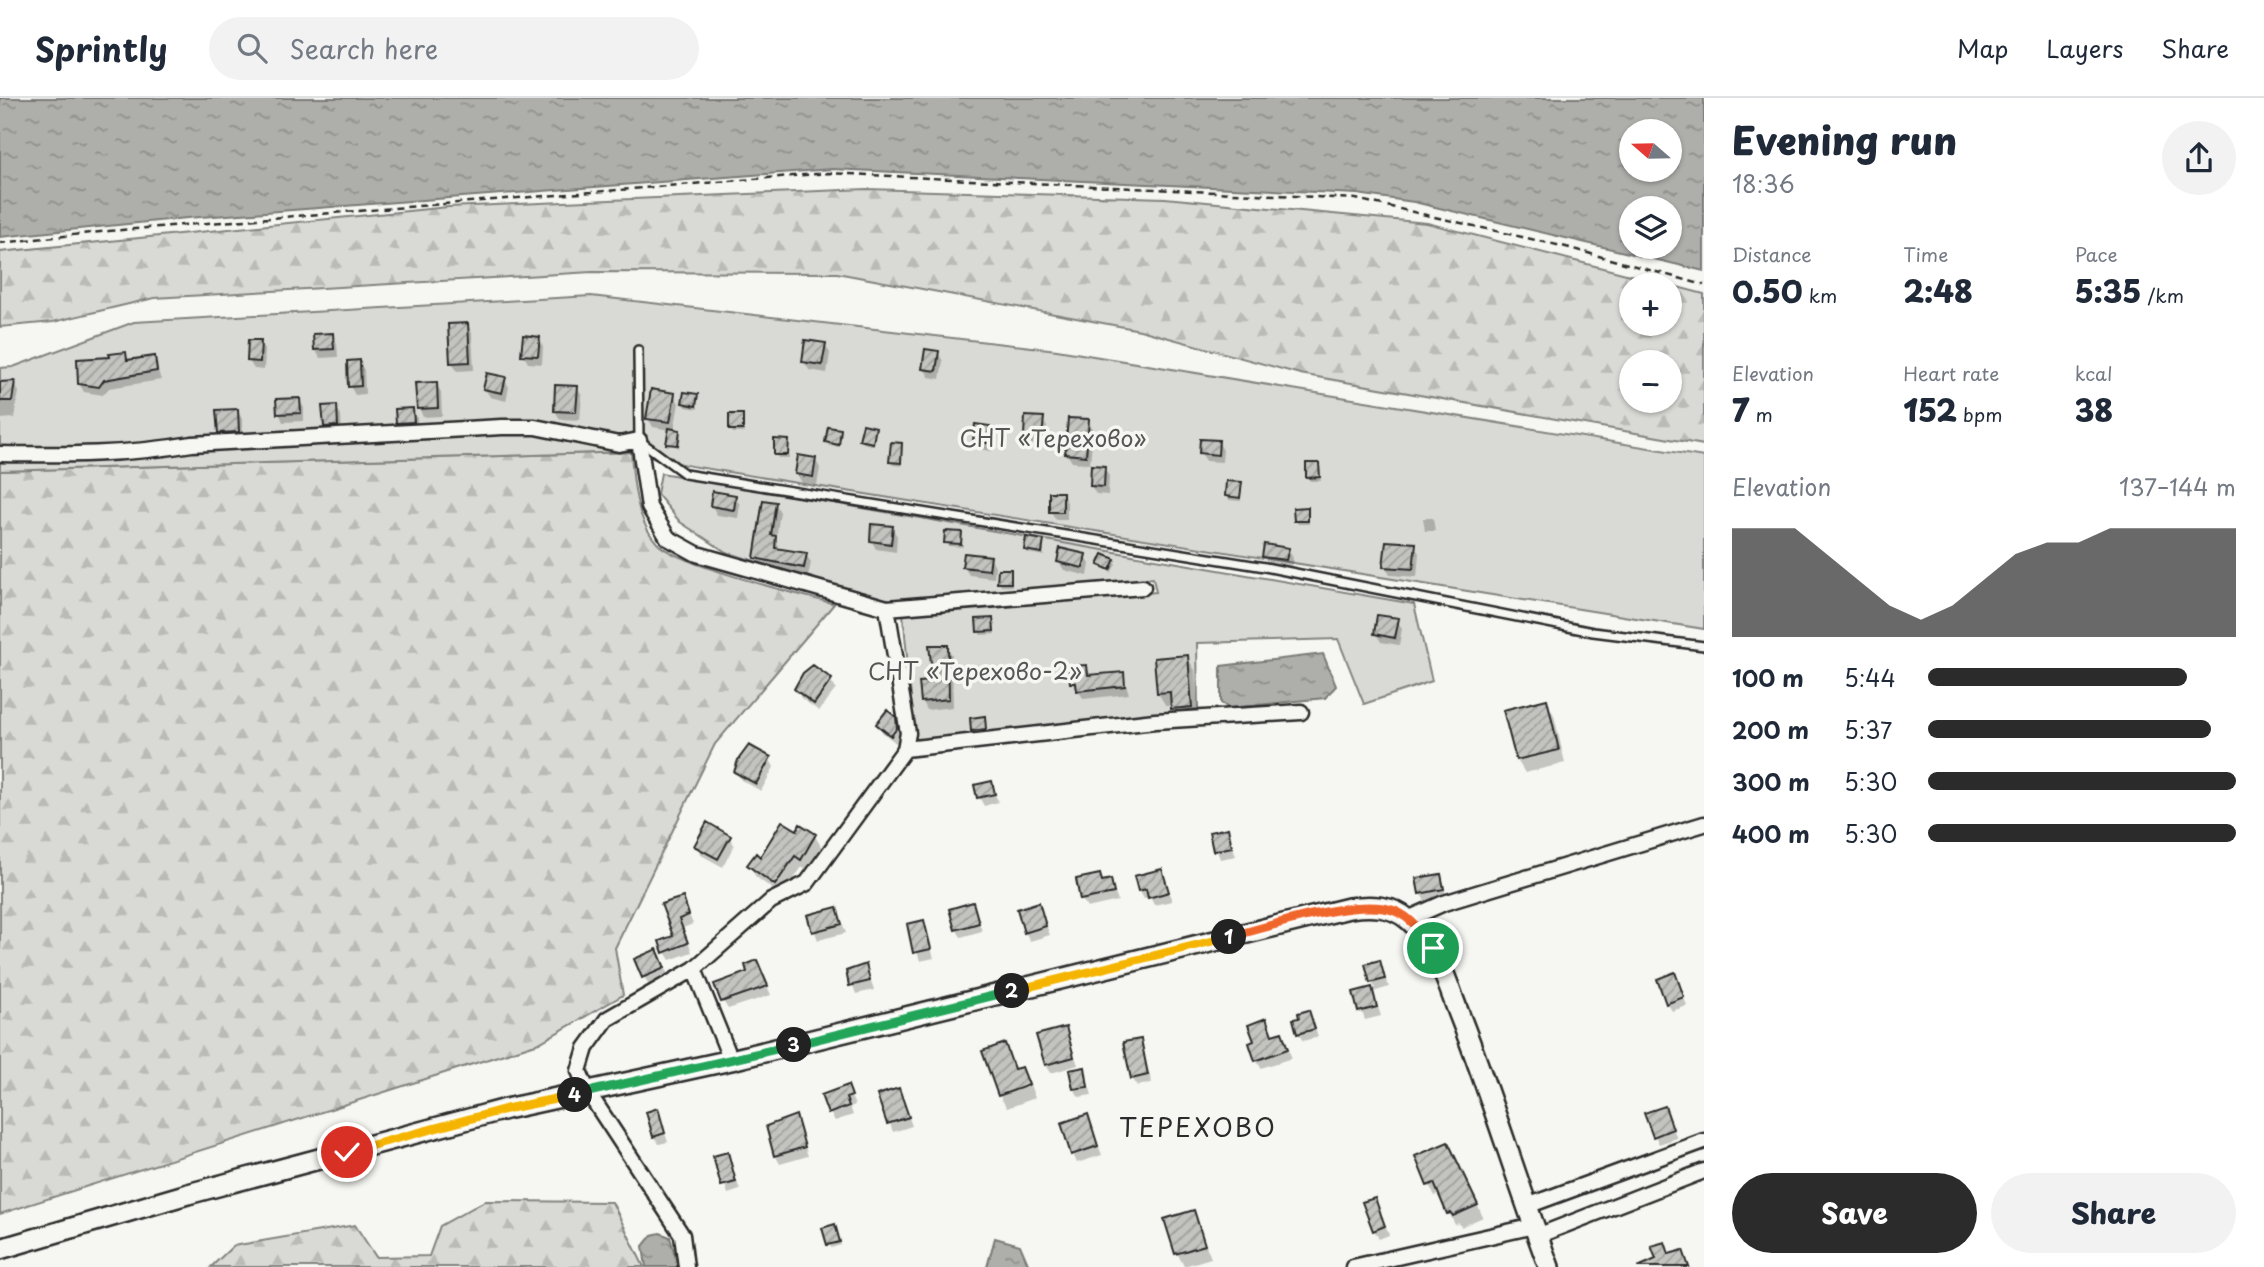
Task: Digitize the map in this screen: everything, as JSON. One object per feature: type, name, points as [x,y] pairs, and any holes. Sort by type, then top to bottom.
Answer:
[{"type":"main road","points":[[0,1249],[241,1180],[506,1109],[732,1060],[1349,908],[1373,905],[1395,911],[1408,919],[1433,948],[1477,1059],[1549,1267]]},
{"type":"street","points":[[0,454],[108,454],[192,444],[502,427],[535,428],[619,444],[639,440],[649,507],[668,538],[697,554],[887,608],[1143,587]]},
{"type":"street","points":[[686,1267],[682,1235],[588,1092],[579,1070],[586,1048],[607,1019],[694,969],[771,901],[807,883],[905,749],[908,733],[887,608]]},
{"type":"street","points":[[905,749],[1154,721],[1301,712]]},
{"type":"street","points":[[1408,919],[1444,903],[1704,824]]},
{"type":"street","points":[[694,969],[732,1060]]},
{"type":"street","points":[[1527,1206],[1704,1141]]},
{"type":"street","points":[[1353,1267],[1536,1231],[1704,1171]]},
{"type":"lane","points":[[638,350],[639,440],[685,474],[1265,567],[1593,632],[1704,646]]},
{"type":"path","points":[[0,243],[109,231],[829,173],[1356,199],[1566,247],[1704,285]]},
{"type":"green space","points":[[867,189],[1165,198],[1427,223],[1622,273],[1619,273],[1619,336],[1682,336],[1682,288],[1704,294],[1704,445],[1300,374],[1140,330],[837,273],[592,272],[154,298],[53,322],[0,327],[0,252],[448,207]]},
{"type":"green space","name":"СНТ «Терехово»","points":[[591,296],[1057,350],[1704,457],[1704,629],[691,466],[631,452],[0,471],[0,368],[13,367],[134,322]]},
{"type":"green space","points":[[631,452],[635,488],[644,523],[657,543],[669,552],[713,569],[834,604],[715,744],[615,948],[623,995],[539,1043],[0,1214],[0,471]]},
{"type":"green space","name":"СНТ «Терехово-2»","points":[[661,473],[1414,604],[1432,681],[1364,704],[1338,639],[1197,643],[1198,709],[915,741],[903,613],[1156,592],[1153,578],[923,600],[877,600],[726,552],[680,522],[657,494]]},
{"type":"green space","points":[[485,1201],[612,1202],[644,1267],[211,1267],[233,1246],[355,1225],[376,1257],[429,1256],[440,1226]]},
{"type":"water","points":[[0,98],[1704,98],[1704,271],[1654,259],[1682,259],[1682,196],[1619,196],[1619,251],[1414,202],[1357,194],[832,169],[187,218],[0,237]]},
{"type":"water","points":[[1323,654],[1336,686],[1325,698],[1229,708],[1221,703],[1221,666]]},
{"type":"water","points":[[660,1233],[670,1237],[678,1267],[646,1267],[643,1246],[652,1235]]},
{"type":"water","points":[[995,1238],[1020,1245],[1028,1264],[1026,1267],[987,1267]]},
{"type":"building","points":[[468,323],[470,362],[450,363],[448,324]]},
{"type":"building","points":[[333,333],[334,349],[314,350],[313,334]]},
{"type":"building","points":[[523,335],[540,337],[538,356],[521,355]]},
{"type":"building","points":[[248,340],[261,340],[260,362],[247,361]]},
{"type":"building","points":[[805,340],[826,343],[822,365],[802,362]]},
{"type":"building","points":[[925,349],[939,351],[936,371],[922,369]]},
{"type":"building","points":[[126,352],[127,360],[155,356],[157,371],[104,380],[99,387],[78,384],[77,359],[110,357],[109,354]]},
{"type":"building","points":[[360,360],[361,386],[348,387],[347,361]]},
{"type":"building","points":[[487,373],[506,377],[502,393],[483,389]]},
{"type":"building","points":[[15,381],[12,401],[0,401],[0,382]]},
{"type":"building","points":[[437,382],[438,408],[417,409],[415,383]]},
{"type":"building","points":[[555,385],[578,386],[576,412],[554,411]]},
{"type":"building","points":[[651,389],[675,393],[670,422],[646,419]]},
{"type":"building","points":[[684,392],[698,394],[696,406],[682,403]]},
{"type":"building","points":[[300,398],[301,413],[277,414],[276,399]]},
{"type":"building","points":[[337,405],[338,426],[324,427],[322,406]]},
{"type":"building","points":[[413,408],[414,422],[396,423],[395,409]]},
{"type":"building","points":[[238,409],[239,432],[218,433],[216,410]]},
{"type":"building","points":[[729,414],[743,414],[743,430],[729,430]]},
{"type":"building","points":[[1025,416],[1044,417],[1042,437],[1024,436]]},
{"type":"building","points":[[1068,418],[1089,419],[1086,456],[1065,454]]},
{"type":"building","points":[[863,424],[876,427],[873,443],[859,440]]},
{"type":"building","points":[[975,424],[990,426],[987,443],[973,441]]},
{"type":"building","points":[[828,427],[841,429],[839,445],[825,442]]},
{"type":"building","points":[[669,428],[680,430],[678,445],[666,444]]},
{"type":"building","points":[[774,439],[789,440],[788,455],[774,455]]},
{"type":"building","points":[[1200,439],[1219,440],[1218,455],[1199,453]]},
{"type":"building","points":[[891,442],[902,443],[901,463],[889,462]]},
{"type":"building","points":[[798,455],[816,458],[813,477],[795,474]]},
{"type":"building","points":[[1306,463],[1319,463],[1320,477],[1306,478]]},
{"type":"building","points":[[1091,465],[1105,466],[1104,487],[1090,486]]},
{"type":"building","points":[[1226,481],[1242,482],[1240,498],[1225,496]]},
{"type":"building","points":[[712,491],[736,495],[734,510],[710,506]]},
{"type":"building","points":[[1049,492],[1063,492],[1063,512],[1049,512]]},
{"type":"building","points":[[763,500],[776,502],[771,535],[776,536],[775,548],[807,553],[804,568],[754,558]]},
{"type":"building","points":[[1308,507],[1308,521],[1294,521],[1293,508]]},
{"type":"building","points":[[871,524],[893,526],[891,544],[870,541]]},
{"type":"building","points":[[945,531],[962,532],[961,544],[944,543]]},
{"type":"building","points":[[1026,537],[1044,540],[1042,553],[1024,550]]},
{"type":"building","points":[[1386,541],[1416,543],[1413,569],[1383,567]]},
{"type":"building","points":[[1264,544],[1289,548],[1286,560],[1262,557]]},
{"type":"building","points":[[1060,548],[1086,554],[1083,568],[1057,562]]},
{"type":"building","points":[[964,553],[991,556],[989,570],[962,567]]},
{"type":"building","points":[[1103,554],[1115,559],[1110,570],[1098,565]]},
{"type":"building","points":[[998,569],[1011,569],[1011,583],[997,583]]},
{"type":"building","points":[[1377,615],[1399,618],[1395,638],[1374,634]]},
{"type":"building","points":[[993,618],[994,631],[977,632],[976,619]]},
{"type":"building","points":[[929,645],[948,645],[949,699],[921,702],[919,682],[933,681]]},
{"type":"building","points":[[1188,655],[1192,707],[1171,709],[1170,692],[1157,693],[1154,658]]},
{"type":"building","points":[[813,665],[832,679],[814,704],[794,689],[803,673]]},
{"type":"building","points":[[1087,665],[1088,675],[1124,672],[1125,686],[1077,691],[1076,683],[1070,683],[1069,666]]},
{"type":"building","points":[[1547,699],[1559,750],[1516,760],[1503,710]]},
{"type":"building","points":[[887,710],[896,717],[897,728],[891,736],[876,724]]},
{"type":"building","points":[[985,716],[986,729],[971,731],[970,718]]},
{"type":"building","points":[[749,745],[771,757],[756,784],[734,772],[738,760]]},
{"type":"building","points":[[992,781],[995,794],[977,798],[974,785]]},
{"type":"building","points":[[782,821],[797,830],[800,824],[816,834],[801,860],[795,856],[775,885],[747,865],[756,853],[760,857]]},
{"type":"building","points":[[707,822],[731,836],[718,859],[694,846]]},
{"type":"building","points":[[1228,828],[1232,847],[1213,851],[1209,832]]},
{"type":"building","points":[[1162,869],[1169,892],[1148,898],[1146,889],[1138,891],[1134,876]]},
{"type":"building","points":[[1100,874],[1102,881],[1111,879],[1114,893],[1080,900],[1076,879]]},
{"type":"building","points":[[1441,874],[1444,889],[1419,894],[1416,878]]},
{"type":"building","points":[[683,897],[689,915],[679,919],[688,943],[663,953],[659,941],[673,936],[661,904]]},
{"type":"building","points":[[973,902],[979,923],[955,930],[949,909]]},
{"type":"building","points":[[1039,902],[1046,926],[1024,933],[1017,909]]},
{"type":"building","points":[[837,907],[842,924],[812,932],[807,915]]},
{"type":"building","points":[[924,920],[931,949],[913,953],[907,924]]},
{"type":"building","points":[[657,949],[665,968],[642,978],[634,959]]},
{"type":"building","points":[[757,960],[768,986],[721,1002],[714,984],[747,972],[745,965]]},
{"type":"building","points":[[1380,960],[1385,979],[1370,983],[1365,964]]},
{"type":"building","points":[[866,964],[870,981],[849,986],[846,971]]},
{"type":"building","points":[[1675,972],[1684,997],[1666,1004],[1657,979]]},
{"type":"building","points":[[1372,987],[1377,1007],[1358,1012],[1353,992]]},
{"type":"building","points":[[1309,1010],[1315,1029],[1297,1034],[1293,1019],[1299,1018],[1298,1013]]},
{"type":"building","points":[[1266,1018],[1272,1035],[1282,1032],[1288,1049],[1255,1061],[1249,1043],[1254,1041],[1248,1025]]},
{"type":"building","points":[[1066,1027],[1074,1057],[1045,1065],[1036,1035]]},
{"type":"building","points":[[1141,1039],[1148,1075],[1131,1079],[1123,1042]]},
{"type":"building","points":[[1005,1043],[1014,1069],[1022,1067],[1029,1085],[998,1096],[982,1051]]},
{"type":"building","points":[[1085,1067],[1088,1087],[1073,1089],[1069,1070]]},
{"type":"building","points":[[848,1085],[852,1096],[846,1098],[849,1106],[828,1114],[821,1095]]},
{"type":"building","points":[[899,1088],[909,1117],[887,1124],[877,1095]]},
{"type":"building","points":[[1665,1106],[1673,1129],[1653,1137],[1644,1113]]},
{"type":"building","points":[[658,1108],[665,1133],[653,1137],[646,1112]]},
{"type":"building","points":[[1088,1114],[1098,1146],[1071,1155],[1061,1123]]},
{"type":"building","points":[[796,1115],[805,1147],[774,1156],[766,1126]]},
{"type":"building","points":[[1448,1142],[1478,1205],[1453,1216],[1451,1213],[1447,1214],[1434,1183],[1427,1186],[1415,1156]]},
{"type":"building","points":[[728,1152],[736,1182],[721,1186],[713,1156]]},
{"type":"building","points":[[1375,1198],[1385,1226],[1373,1231],[1362,1202]]},
{"type":"building","points":[[1194,1210],[1205,1245],[1175,1254],[1164,1219]]},
{"type":"building","points":[[835,1224],[840,1242],[827,1245],[822,1228]]},
{"type":"building","points":[[1665,1242],[1669,1254],[1683,1250],[1689,1267],[1638,1267],[1656,1259],[1651,1246]]},
{"type":"district","name":"ТЕРЕХОВО","points":[[1198,1126]]},
{"type":"route","points":[[347,1152],[506,1109],[732,1060],[1349,908],[1373,905],[1395,911],[1408,919],[1433,948]]}]
